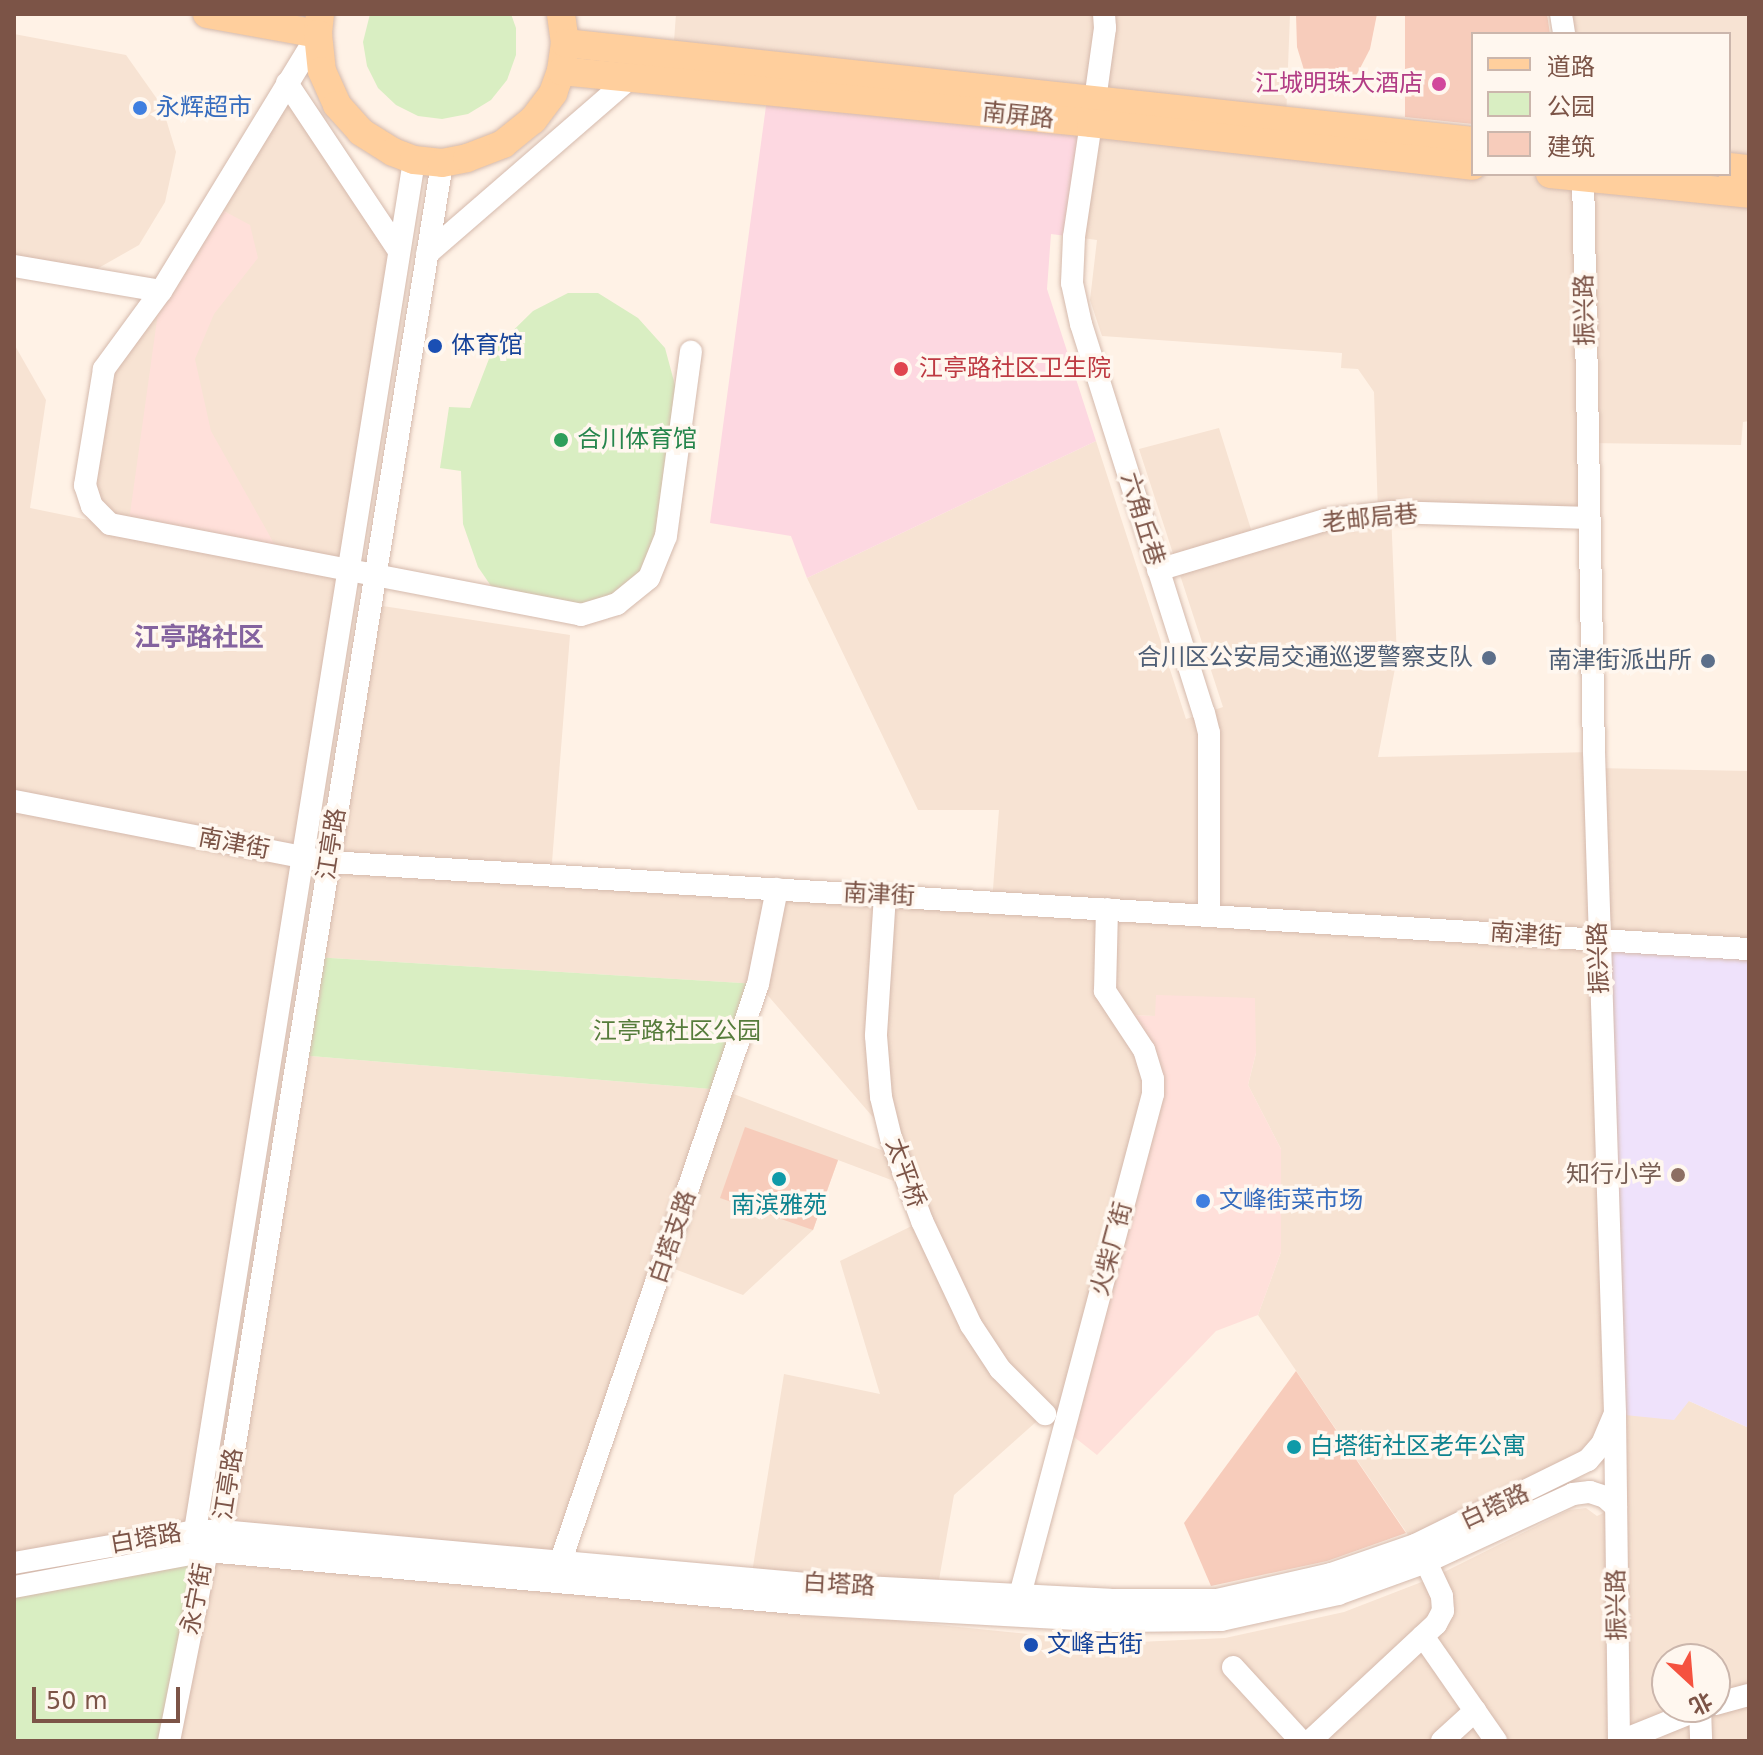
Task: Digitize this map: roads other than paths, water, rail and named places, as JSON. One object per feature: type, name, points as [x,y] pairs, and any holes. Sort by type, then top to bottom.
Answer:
[{"type":"main road","points":[[207,14],[319,24],[322,71],[337,105],[361,132],[414,160],[442,163],[467,158],[503,144],[533,120],[553,93],[561,71],[565,43],[561,14]]},
{"type":"main road","name":"南屏路","points":[[565,43],[1093,112],[1471,166]]},
{"type":"main road","name":"南屏路","points":[[561,71],[1471,141]]},
{"type":"main road","points":[[1583,176],[1749,194]]},
{"type":"street","name":"六角丘巷","points":[[1104,14],[1105,28],[1074,237],[1072,283],[1081,324],[1209,733],[1209,915]]},
{"type":"street","points":[[319,24],[287,83],[161,291],[104,369],[85,485],[92,506],[110,524],[581,615],[617,604],[649,578],[666,536],[691,352]]},
{"type":"street","points":[[427,254],[631,77]]},
{"type":"street","points":[[287,83],[399,251]]},
{"type":"street","name":"江亭路","points":[[414,160],[195,1531],[207,1551],[221,1531],[442,163]]},
{"type":"street","name":"振兴路","points":[[1583,176],[1588,518],[1615,1414],[1620,1741]]},
{"type":"street","points":[[14,266],[161,291]]},
{"type":"street","name":"老邮局巷","points":[[1158,570],[1325,520],[1391,512],[1588,518]]},
{"type":"street","name":"南津街","points":[[14,801],[329,862],[1749,949]]},
{"type":"street","name":"白塔支路","points":[[558,1571],[758,984],[777,889]]},
{"type":"street","name":"太平桥","points":[[885,895],[876,1036],[881,1097],[891,1138],[922,1221],[971,1325],[1000,1369],[1045,1414]]},
{"type":"street","name":"火柴厂街","points":[[1020,1595],[1153,1094],[1153,1079],[1144,1050],[1105,991],[1107,909]]},
{"type":"street","name":"白塔路","points":[[14,1587],[207,1551],[1020,1595],[1217,1600],[1331,1574],[1415,1545],[1588,1460],[1602,1444],[1615,1414]]},
{"type":"street","name":"白塔路","points":[[14,1563],[195,1531],[221,1531],[806,1604],[1113,1621],[1221,1620],[1338,1594],[1426,1562],[1573,1494],[1590,1492],[1605,1497],[1616,1507]]},
{"type":"street","name":"永宁街","points":[[169,1741],[207,1551]]},
{"type":"street","points":[[1310,1741],[1436,1624],[1443,1611],[1442,1596],[1426,1562]]},
{"type":"street","points":[[1423,1636],[1496,1741]]},
{"type":"street","points":[[1233,1667],[1301,1741]]},
{"type":"street","points":[[1442,1741],[1475,1711]]},
{"type":"street","points":[[1620,1741],[1666,1723]]},
{"type":"place","name":"江城明珠大酒店","points":[[1439,84]]},
{"type":"place","name":"永辉超市","points":[[140,108]]},
{"type":"place","name":"体育馆","points":[[435,346]]},
{"type":"place","name":"江亭路社区卫生院","points":[[901,369]]},
{"type":"place","name":"合川体育馆","points":[[561,440]]},
{"type":"place","name":"合川区公安局交通巡逻警察支队","points":[[1489,658]]},
{"type":"place","name":"南津街派出所","points":[[1708,661]]},
{"type":"place","name":"知行小学","points":[[1678,1175]]},
{"type":"place","name":"南滨雅苑","points":[[779,1179]]},
{"type":"place","name":"文峰街菜市场","points":[[1203,1201]]},
{"type":"place","name":"白塔街社区老年公寓","points":[[1294,1447]]},
{"type":"place","name":"文峰古街","points":[[1031,1645]]},
{"type":"district","name":"江亭路社区","points":[[199,638]]},
{"type":"park label","name":"江亭路社区公园","points":[[677,1032]]}]
